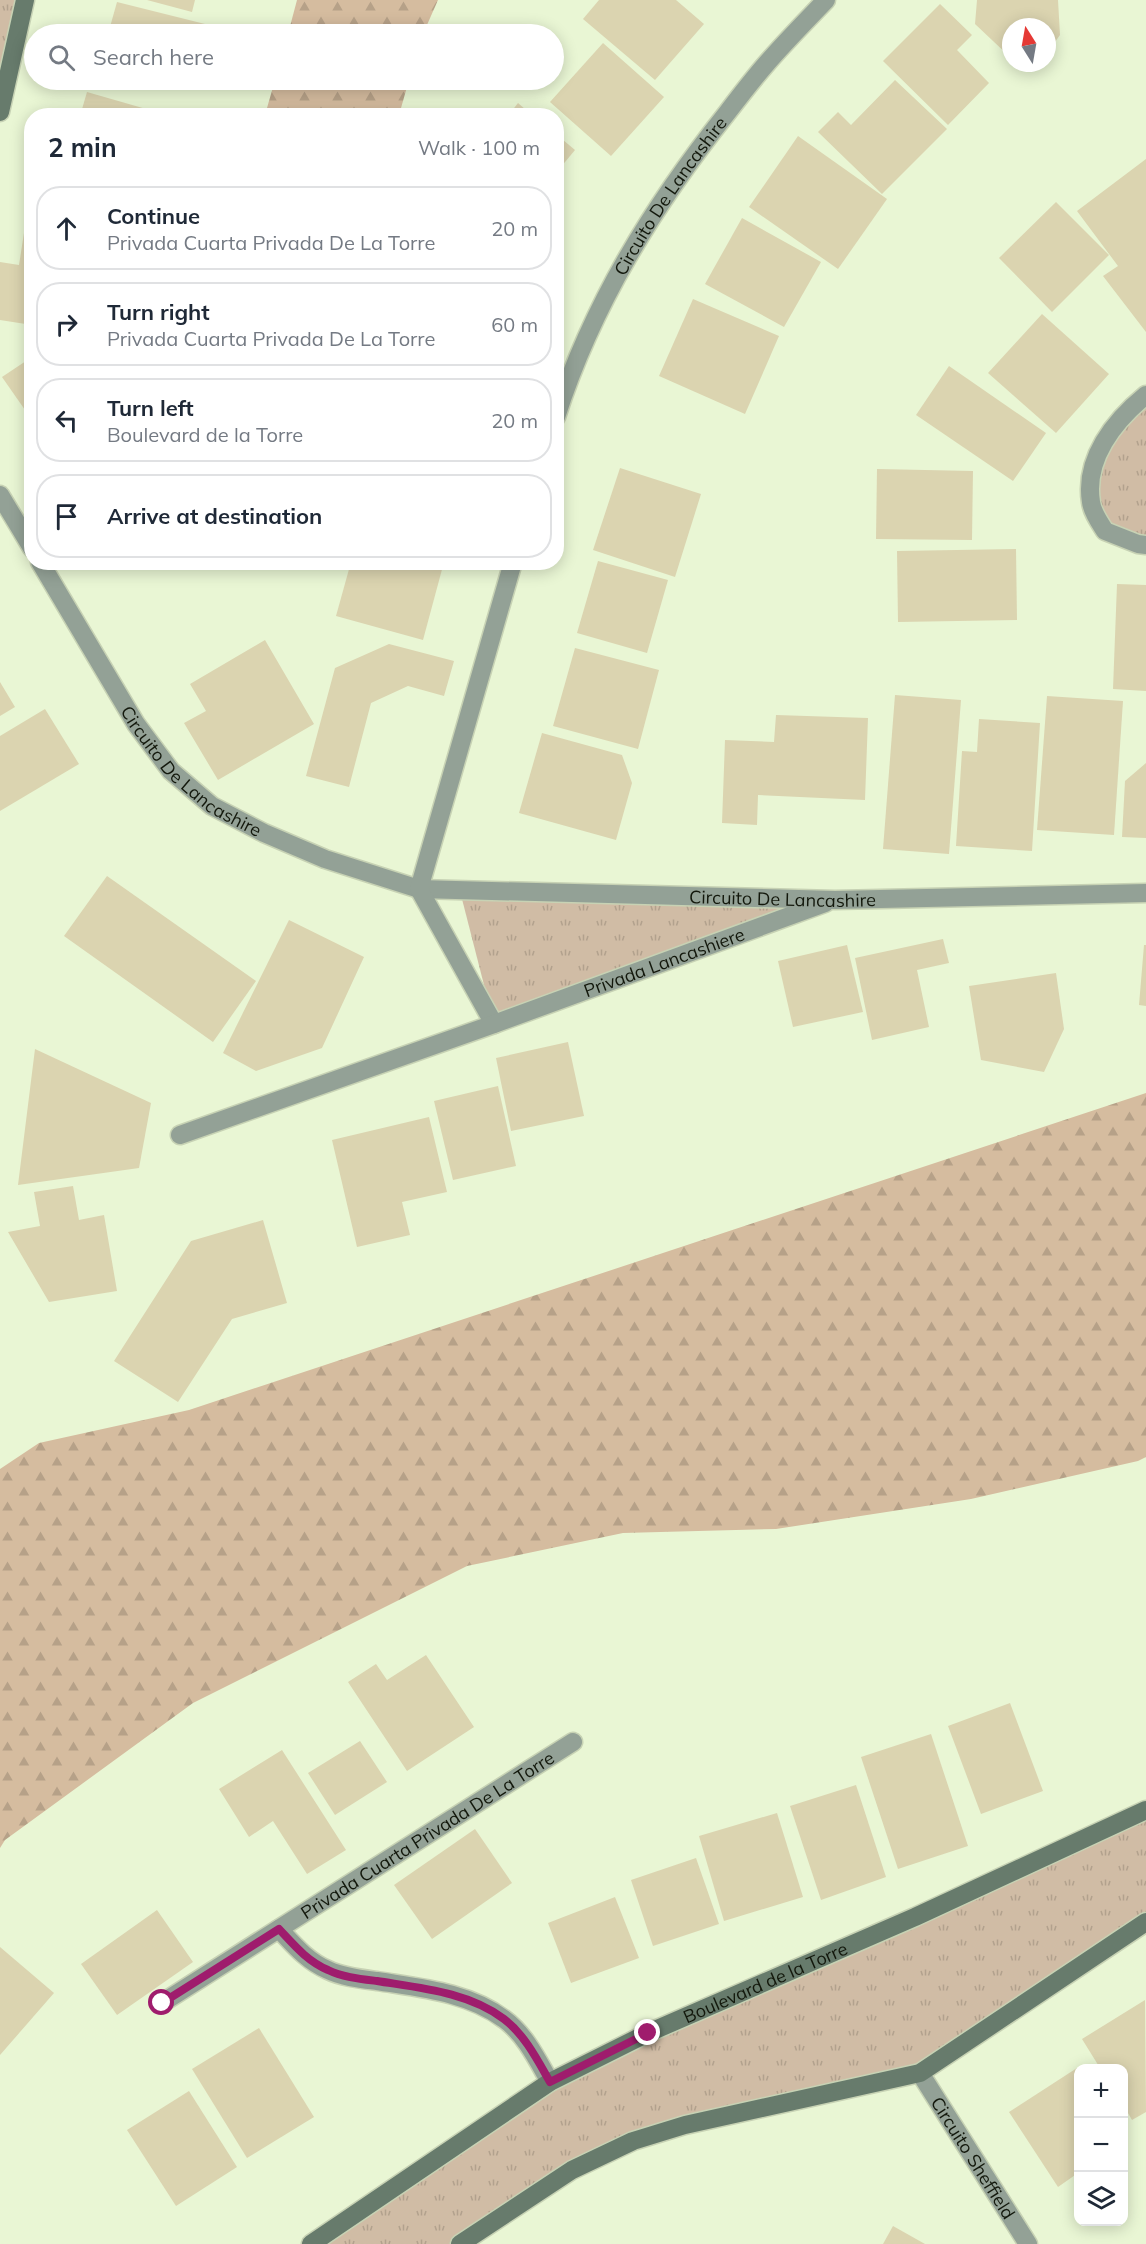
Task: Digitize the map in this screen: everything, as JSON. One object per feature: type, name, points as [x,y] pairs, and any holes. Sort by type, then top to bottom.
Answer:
[{"type":"street","points":[[0,112],[24,0]]},
{"type":"street","name":"Circuito De Lancashire","points":[[564,394],[597,315],[636,240],[710,135],[766,64],[826,0]]},
{"type":"street","points":[[1146,395],[1104,440],[1090,473],[1091,504],[1105,531],[1146,545]]},
{"type":"street","points":[[0,495],[24,535]]},
{"type":"street","name":"Circuito De Lancashire","points":[[45,570],[136,724],[171,771],[212,806],[264,833],[325,859],[419,889],[836,900],[1146,893]]},
{"type":"street","points":[[494,1024],[419,889],[511,570]]},
{"type":"street","name":"Privada Lancashiere","points":[[180,1135],[836,900]]},
{"type":"street","name":"Privada Cuarta Privada De La Torre","points":[[162,2003],[573,1742]]},
{"type":"street","name":"Boulevard de la Torre","points":[[310,2244],[550,2082],[648,2033],[915,1917],[1146,1810]]},
{"type":"street","points":[[460,2244],[572,2170],[633,2141],[685,2125],[920,2073],[1146,1922]]},
{"type":"street","name":"Privada Cuarta Privada De La Torre","points":[[279,1929],[302,1954],[328,1971],[358,1979],[428,1989],[467,1999],[505,2019],[530,2048],[550,2082]]},
{"type":"street","name":"Circuito Sheffield","points":[[920,2073],[1028,2244]]},
{"type":"green space","points":[[0,0],[25,0],[0,112]]},
{"type":"green space","points":[[297,0],[438,0],[427,24],[291,24]]},
{"type":"green space","points":[[272,90],[406,90],[401,108],[267,108]]},
{"type":"green space","points":[[1146,395],[1146,545],[1105,531],[1091,504],[1104,440]]},
{"type":"green space","points":[[462,899],[835,900],[494,1024]]},
{"type":"green space","points":[[1146,1093],[1146,1457],[1138,1461],[971,1499],[776,1529],[623,1533],[467,1566],[193,1703],[5,1840],[0,1848],[0,1469],[39,1443],[189,1410]]},
{"type":"green space","points":[[1146,1810],[1146,1922],[920,2073],[633,2141],[460,2244],[311,2244],[550,2082]]},
{"type":"building","points":[[147,0],[195,0],[192,12]]},
{"type":"building","points":[[599,0],[676,0],[704,24],[655,80],[583,19]]},
{"type":"building","points":[[977,0],[1058,0],[1060,35],[1056,41],[1056,18],[1002,18],[1002,50],[975,24]]},
{"type":"building","points":[[117,2],[205,24],[111,24]]},
{"type":"building","points":[[940,4],[972,35],[957,50],[989,83],[948,125],[883,61]]},
{"type":"building","points":[[603,43],[664,97],[611,156],[564,114],[564,108],[557,108],[550,102],[561,90],[564,90],[564,86]]},
{"type":"building","points":[[895,80],[947,129],[882,194],[818,132],[838,112],[851,125]]},
{"type":"building","points":[[87,92],[143,108],[82,108]]},
{"type":"building","points":[[518,103],[524,108],[514,108]]},
{"type":"building","points":[[798,136],[887,199],[838,269],[749,207]]},
{"type":"building","points":[[564,141],[575,150],[564,163]]},
{"type":"building","points":[[1146,159],[1146,332],[1103,276],[1118,266],[1077,211]]},
{"type":"building","points":[[1056,202],[1109,255],[1052,312],[999,258]]},
{"type":"building","points":[[742,218],[821,262],[784,327],[705,284]]},
{"type":"building","points":[[24,233],[24,324],[0,320],[0,262],[19,265]]},
{"type":"building","points":[[693,299],[779,336],[745,414],[659,376]]},
{"type":"building","points":[[1042,314],[1109,374],[1056,433],[988,373]]},
{"type":"building","points":[[24,362],[24,409],[2,377]]},
{"type":"building","points":[[949,366],[1046,433],[1013,481],[916,415]]},
{"type":"building","points":[[620,468],[701,494],[675,577],[593,550]]},
{"type":"building","points":[[877,469],[973,471],[972,540],[876,539]]},
{"type":"building","points":[[1016,549],[1017,620],[898,622],[897,551]]},
{"type":"building","points":[[598,561],[668,580],[647,653],[577,633]]},
{"type":"building","points":[[349,570],[442,570],[423,640],[336,616]]},
{"type":"building","points":[[1117,584],[1146,585],[1146,691],[1113,689]]},
{"type":"building","points":[[265,640],[314,724],[218,780],[184,723],[206,711],[190,684]]},
{"type":"building","points":[[389,644],[454,661],[444,696],[408,686],[371,703],[349,787],[306,776],[335,668]]},
{"type":"building","points":[[575,648],[659,670],[638,749],[553,726]]},
{"type":"building","points":[[0,682],[15,707],[0,716]]},
{"type":"building","points":[[895,695],[961,700],[949,854],[883,849]]},
{"type":"building","points":[[1047,696],[1123,701],[1114,835],[1037,830]]},
{"type":"building","points":[[45,709],[79,764],[0,811],[0,736]]},
{"type":"building","points":[[776,715],[868,718],[865,800],[758,795],[757,825],[722,823],[725,740],[774,742]]},
{"type":"building","points":[[979,719],[1040,723],[1032,851],[956,846],[962,751],[977,752]]},
{"type":"building","points":[[542,733],[622,755],[632,783],[616,840],[519,813]]},
{"type":"building","points":[[1146,763],[1146,838],[1122,837],[1125,781]]},
{"type":"building","points":[[107,876],[256,981],[213,1042],[64,936]]},
{"type":"building","points":[[289,920],[364,957],[322,1048],[256,1071],[223,1053]]},
{"type":"building","points":[[943,939],[949,963],[917,970],[929,1027],[872,1040],[855,958]]},
{"type":"building","points":[[847,945],[863,1012],[793,1027],[778,961]]},
{"type":"building","points":[[1144,945],[1146,945],[1146,1006],[1139,1005]]},
{"type":"building","points":[[1056,973],[1064,1029],[1044,1072],[981,1060],[969,986]]},
{"type":"building","points":[[568,1042],[584,1116],[511,1131],[496,1058]]},
{"type":"building","points":[[35,1049],[151,1103],[139,1168],[18,1185]]},
{"type":"building","points":[[498,1086],[516,1166],[453,1180],[434,1101]]},
{"type":"building","points":[[429,1117],[447,1192],[402,1202],[410,1235],[357,1247],[332,1140]]},
{"type":"building","points":[[73,1186],[79,1220],[104,1215],[117,1291],[49,1302],[8,1232],[40,1226],[34,1192]]},
{"type":"building","points":[[263,1220],[287,1303],[232,1319],[178,1402],[114,1361],[191,1241]]},
{"type":"building","points":[[426,1655],[474,1727],[407,1771],[348,1682],[376,1664],[387,1680]]},
{"type":"building","points":[[1010,1703],[1043,1791],[981,1814],[948,1726]]},
{"type":"building","points":[[931,1734],[968,1846],[898,1869],[861,1757]]},
{"type":"building","points":[[360,1741],[387,1782],[335,1815],[308,1773]]},
{"type":"building","points":[[282,1750],[346,1850],[307,1874],[273,1821],[249,1837],[219,1789]]},
{"type":"building","points":[[856,1785],[886,1877],[821,1900],[790,1806]]},
{"type":"building","points":[[777,1813],[803,1897],[724,1921],[699,1836]]},
{"type":"building","points":[[475,1829],[512,1883],[432,1939],[394,1885]]},
{"type":"building","points":[[696,1858],[719,1924],[653,1946],[631,1880]]},
{"type":"building","points":[[615,1897],[639,1958],[571,1983],[548,1923]]},
{"type":"building","points":[[157,1910],[193,1962],[117,2015],[81,1964]]},
{"type":"building","points":[[0,1947],[54,1993],[0,2055]]},
{"type":"building","points":[[1145,2000],[1146,2112],[1132,2120],[1128,2113],[1128,2064],[1098,2064],[1082,2039]]},
{"type":"building","points":[[259,2028],[314,2117],[247,2158],[192,2069]]},
{"type":"building","points":[[1074,2070],[1074,2176],[1058,2187],[1009,2112]]},
{"type":"building","points":[[189,2091],[237,2167],[176,2206],[127,2130]]},
{"type":"building","points":[[893,2226],[925,2244],[883,2244]]},
{"type":"route","points":[[162,2003],[279,1929],[302,1954],[328,1971],[358,1979],[428,1989],[467,1999],[505,2019],[530,2048],[550,2082],[648,2033]]}]
